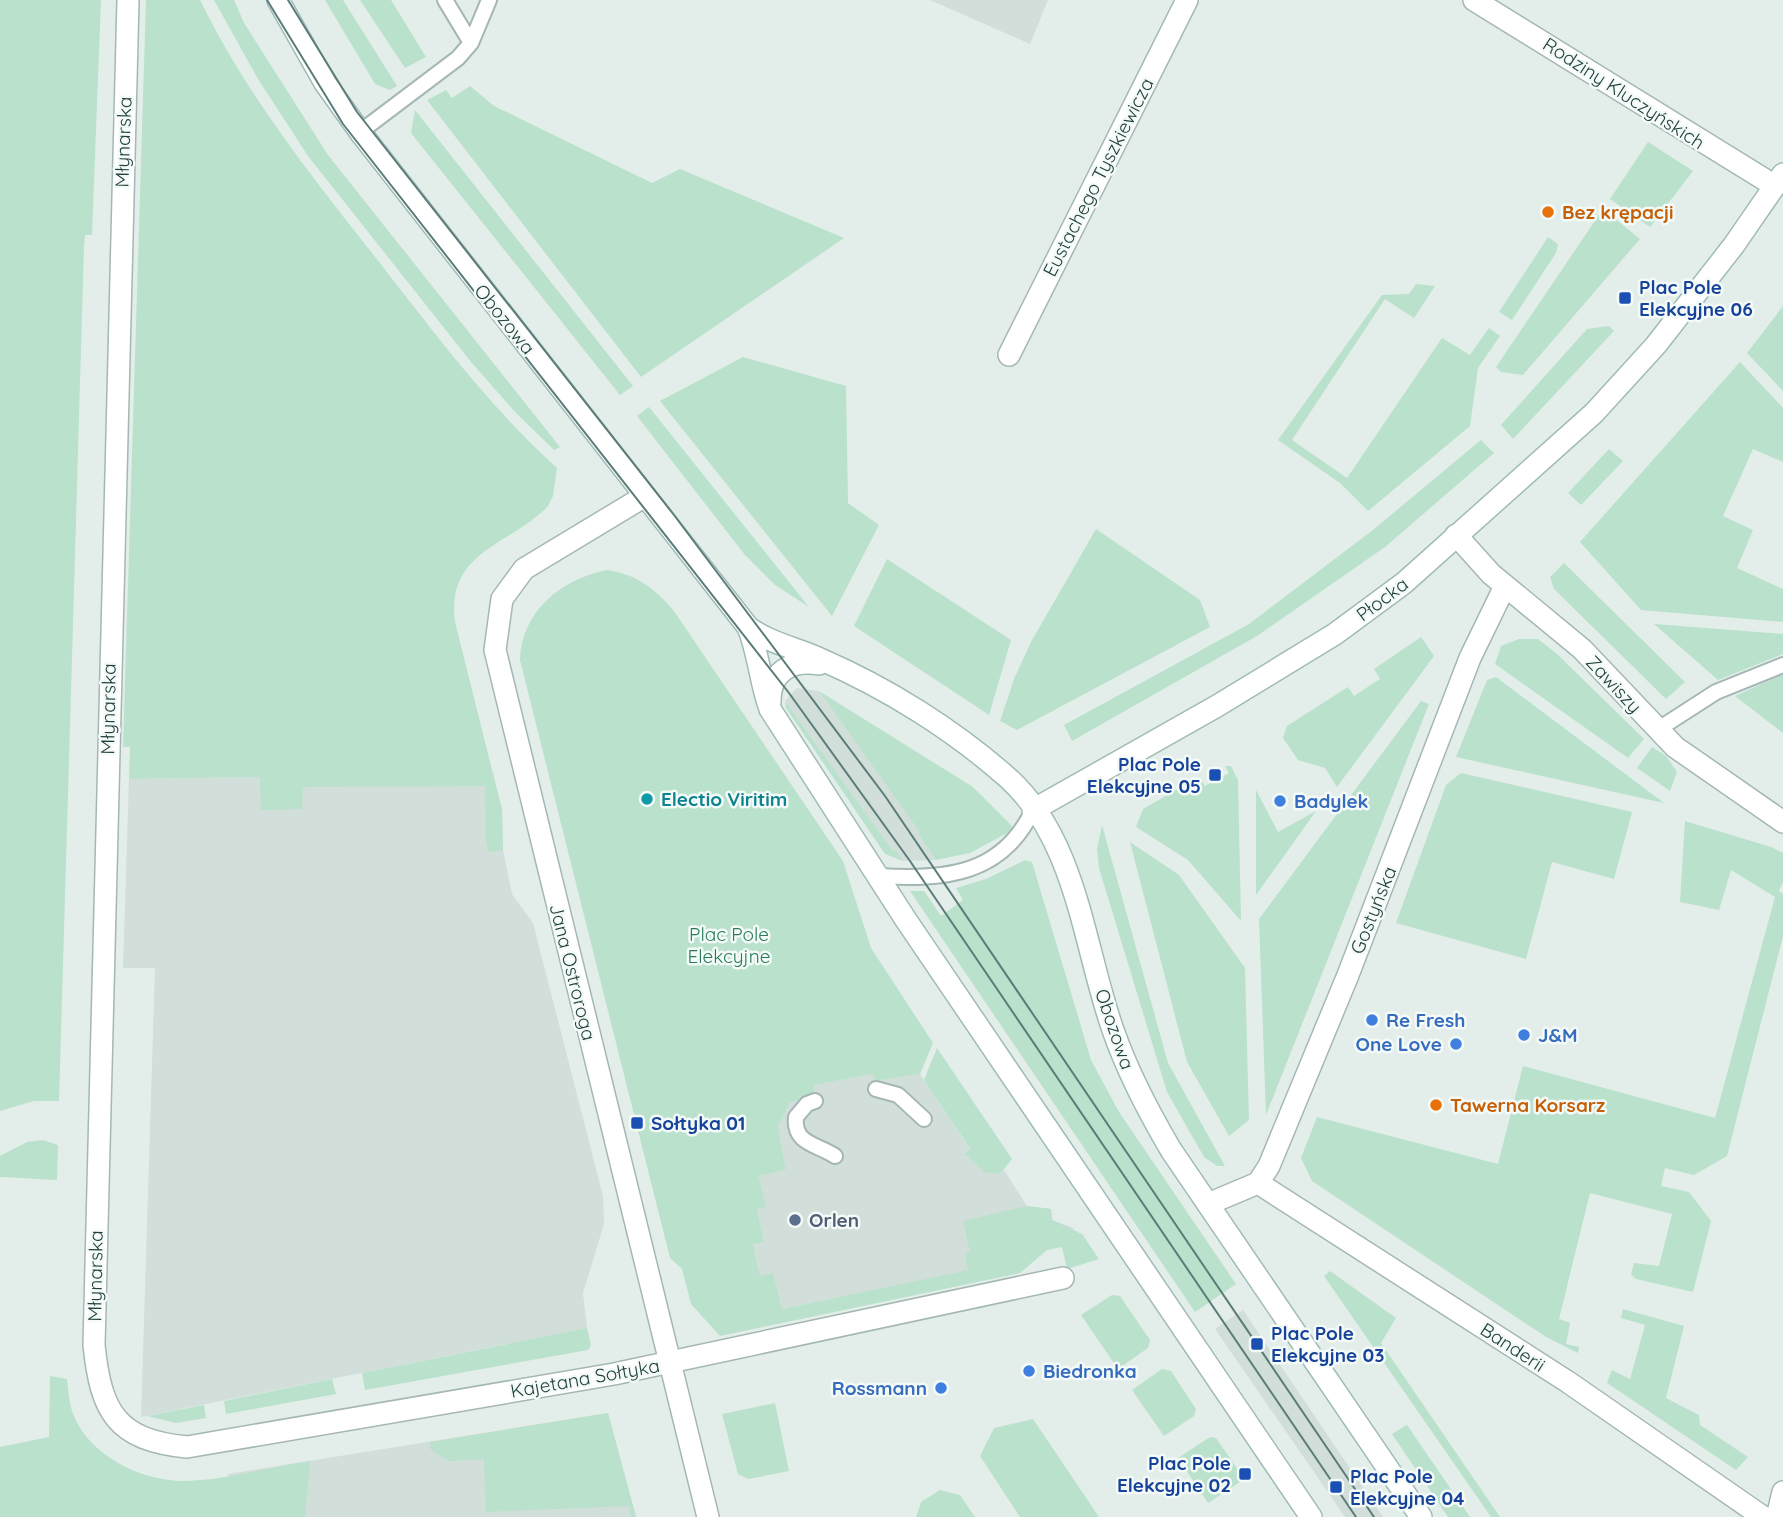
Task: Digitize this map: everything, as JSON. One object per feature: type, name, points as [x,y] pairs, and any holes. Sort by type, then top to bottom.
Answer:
[{"type":"street","name":"Młynarska","points":[[112,1416],[97,1373],[93,1345],[128,0]]},
{"type":"street","name":"Obozowa","points":[[278,0],[326,83],[360,132],[748,627],[758,650],[763,689],[770,709],[906,920],[1311,1517]]},
{"type":"street","name":"Eustachego Tyszkiewicza","points":[[1009,355],[1187,0]]},
{"type":"street","name":"Rodziny Kluczyńskich","points":[[1474,0],[1779,180]]},
{"type":"street","name":"Płocka","points":[[1033,810],[1217,706],[1335,634],[1404,583],[1455,535],[1527,476],[1594,413],[1656,345],[1734,246],[1779,180]]},
{"type":"street","name":"Jana Ostroroga","points":[[645,496],[524,569],[502,599],[495,650],[668,1363],[708,1517]]},
{"type":"street","name":"Zawiszy","points":[[1455,535],[1505,586],[1582,649],[1657,730],[1697,765],[1783,822]]},
{"type":"street","name":"Gostyńska","points":[[1258,1183],[1277,1149],[1353,963],[1470,658],[1505,586]]},
{"type":"street","name":"Obozowa","points":[[748,627],[758,634],[838,668],[914,708],[1023,792],[1053,838],[1068,875],[1106,1009],[1127,1068],[1171,1150],[1421,1517]]},
{"type":"street","points":[[770,709],[770,684],[783,670],[803,663],[838,668]]},
{"type":"street","points":[[1208,1203],[1258,1183]]},
{"type":"street","name":"Banderii","points":[[1258,1183],[1568,1382],[1763,1517]]},
{"type":"street","name":"Kajetana Sołtyka","points":[[112,1416],[124,1429],[139,1438],[187,1447],[668,1363],[1063,1278]]},
{"type":"street","points":[[1777,1517],[1783,1492]]},
{"type":"lane","points":[[445,0],[471,43]]},
{"type":"lane","points":[[360,132],[458,58],[471,43],[489,0]]},
{"type":"lane","points":[[1657,730],[1716,692],[1783,664]]},
{"type":"lane","name":"Płocka","points":[[880,876],[940,876],[985,863],[1013,842],[1033,810]]},
{"type":"lane","points":[[876,1089],[898,1095],[923,1119]]},
{"type":"lane","points":[[816,1101],[807,1104],[796,1117],[798,1134],[803,1141],[835,1156]]},
{"type":"shaded area","points":[[930,0],[1048,0],[1030,44]]},
{"type":"shaded area","points":[[797,688],[819,691],[921,832],[918,834],[936,860],[903,861],[896,850],[893,851],[785,701]]},
{"type":"shaded area","points":[[493,773],[502,810],[503,850],[512,894],[533,923],[603,1196],[604,1224],[583,1293],[587,1328],[141,1417],[155,968],[123,968],[129,779]]},
{"type":"shaded area","points":[[873,1074],[875,1081],[920,1074],[970,1150],[965,1153],[1000,1174],[1004,1170],[1027,1206],[1051,1209],[1052,1220],[1074,1228],[1071,1233],[965,1254],[969,1270],[782,1309],[773,1274],[760,1277],[753,1244],[764,1241],[757,1209],[766,1207],[759,1176],[786,1170],[778,1126],[790,1103],[814,1094],[812,1085]]},
{"type":"shaded area","points":[[1243,1310],[1383,1517],[1345,1517],[1215,1329]]},
{"type":"shaded area","points":[[608,1413],[636,1517],[233,1517],[228,1474]]},
{"type":"green space","points":[[0,0],[101,0],[92,235],[85,235],[84,247],[59,1101],[34,1101],[0,1111]]},
{"type":"green space","points":[[146,0],[200,0],[239,71],[308,171],[466,372],[557,468],[553,496],[548,506],[533,520],[470,564],[460,579],[455,598],[455,622],[502,810],[503,850],[489,852],[486,841],[485,786],[303,787],[302,809],[261,810],[260,777],[129,779],[130,747],[123,747]]},
{"type":"green space","points":[[214,0],[234,0],[244,23],[328,155],[560,447],[554,450],[515,412],[471,362],[308,156],[258,79]]},
{"type":"green space","points":[[325,0],[343,0],[397,86],[390,90],[375,84]]},
{"type":"green space","points":[[360,0],[391,0],[426,57],[405,68]]},
{"type":"green space","points":[[470,86],[494,106],[652,183],[680,169],[844,238],[641,377],[427,100],[446,90],[452,98]]},
{"type":"green space","points":[[415,110],[633,386],[620,395],[411,133]]},
{"type":"green space","points":[[1648,142],[1693,171],[1650,227],[1610,199]]},
{"type":"green space","points":[[1603,209],[1640,239],[1523,375],[1501,372],[1496,367]]},
{"type":"green space","points":[[1548,237],[1558,244],[1556,253],[1512,320],[1499,312]]},
{"type":"green space","points":[[1416,284],[1435,286],[1414,318],[1385,299],[1292,440],[1347,478],[1442,338],[1470,355],[1489,328],[1500,336],[1478,368],[1470,426],[1368,511],[1340,483],[1278,440],[1382,295],[1409,294]]},
{"type":"green space","points":[[1783,306],[1783,391],[1747,353]]},
{"type":"green space","points":[[1609,326],[1614,331],[1513,439],[1501,425],[1587,329]]},
{"type":"green space","points":[[743,357],[846,386],[848,503],[879,525],[832,616],[660,401]]},
{"type":"green space","points":[[1740,362],[1783,408],[1783,462],[1753,449],[1723,516],[1753,530],[1737,568],[1783,589],[1783,622],[1641,610],[1580,542]]},
{"type":"green space","points":[[649,407],[809,607],[775,585],[745,555],[637,416]]},
{"type":"green space","points":[[1481,440],[1494,453],[1385,547],[1257,636],[1072,741],[1064,725],[1249,624],[1373,530]]},
{"type":"green space","points":[[1609,449],[1623,461],[1581,505],[1568,493]]},
{"type":"green space","points":[[1096,529],[1200,600],[1210,627],[1017,730],[1000,721],[1014,679],[1031,642]]},
{"type":"green space","points":[[887,559],[1011,640],[989,715],[854,626]]},
{"type":"green space","points":[[1564,563],[1685,682],[1666,699],[1554,589],[1550,577]]},
{"type":"green space","name":"Plac Pole Elekcyjne","points":[[607,570],[637,579],[674,611],[843,861],[871,948],[933,1043],[920,1074],[875,1081],[873,1074],[813,1085],[814,1094],[790,1103],[778,1126],[786,1170],[759,1176],[766,1207],[757,1209],[764,1242],[753,1244],[760,1276],[773,1273],[782,1309],[968,1270],[965,1254],[970,1252],[963,1221],[1027,1206],[1051,1209],[1052,1220],[1082,1234],[1099,1259],[1067,1269],[1062,1247],[1047,1250],[1020,1273],[720,1336],[691,1304],[682,1269],[670,1258],[520,660],[528,627],[547,600],[574,581]]},
{"type":"green space","points":[[1654,624],[1783,634],[1783,654],[1718,680]]},
{"type":"green space","points":[[1421,637],[1434,656],[1337,787],[1325,768],[1298,760],[1283,738],[1287,726],[1348,687],[1354,696],[1380,679],[1374,669]]},
{"type":"green space","points":[[1519,639],[1538,639],[1557,654],[1644,739],[1628,758],[1495,664],[1501,646]]},
{"type":"green space","points":[[1783,674],[1783,733],[1735,696]]},
{"type":"green space","points":[[1496,677],[1664,803],[1456,757],[1487,680]]},
{"type":"green space","points":[[819,691],[973,787],[1012,826],[1011,831],[970,853],[936,860],[918,834],[920,832]]},
{"type":"green space","points":[[785,701],[893,851],[896,850],[903,861],[885,854],[786,708]]},
{"type":"green space","points":[[1421,701],[1429,704],[1266,1115],[1259,919]]},
{"type":"green space","points":[[1652,747],[1666,756],[1677,772],[1670,791],[1637,768]]},
{"type":"green space","points":[[1225,766],[1231,766],[1238,780],[1241,921],[1188,860],[1136,827],[1143,809],[1199,777],[1205,786],[1229,773]]},
{"type":"green space","points":[[1461,773],[1632,812],[1614,879],[1552,862],[1526,959],[1396,923],[1446,785]]},
{"type":"green space","points":[[1256,790],[1278,832],[1316,811],[1256,895]]},
{"type":"green space","points":[[1685,821],[1783,853],[1783,882],[1779,891],[1783,894],[1783,936],[1727,1156],[1694,1175],[1665,1168],[1661,1186],[1689,1192],[1711,1221],[1693,1292],[1636,1279],[1631,1274],[1634,1263],[1659,1266],[1672,1214],[1590,1193],[1559,1319],[1570,1323],[1566,1344],[1579,1347],[1578,1353],[1546,1337],[1312,1181],[1301,1158],[1317,1117],[1498,1164],[1523,1066],[1715,1118],[1775,897],[1731,870],[1719,910],[1680,902]]},
{"type":"green space","points":[[1102,825],[1168,1063],[1225,1166],[1217,1166],[1204,1157],[1167,1092],[1099,868],[1097,849]]},
{"type":"green space","points":[[1130,842],[1179,875],[1245,968],[1249,1120],[1229,1136],[1187,1062]]},
{"type":"green space","points":[[1025,860],[1032,862],[1091,1060],[1119,1112],[1236,1284],[1195,1312],[910,891],[924,891],[941,916],[963,900],[956,888],[986,879]]},
{"type":"green space","points":[[937,1048],[1012,1159],[1000,1174],[984,1172],[965,1154],[970,1149],[924,1080]]},
{"type":"green space","points":[[43,1140],[58,1145],[57,1180],[0,1177],[0,1156],[27,1142]]},
{"type":"green space","points":[[1330,1271],[1396,1318],[1381,1343],[1500,1517],[1491,1517],[1324,1276]]},
{"type":"green space","points":[[1112,1295],[1120,1296],[1150,1340],[1148,1348],[1118,1369],[1081,1315]]},
{"type":"green space","points":[[1623,1309],[1684,1326],[1666,1398],[1699,1415],[1700,1425],[1748,1457],[1736,1470],[1607,1383],[1612,1370],[1630,1379],[1645,1325],[1621,1318]]},
{"type":"green space","points":[[587,1328],[591,1345],[588,1350],[365,1390],[362,1373]]},
{"type":"green space","points":[[1162,1369],[1171,1371],[1196,1409],[1194,1416],[1164,1436],[1132,1390]]},
{"type":"green space","points":[[50,1376],[67,1379],[72,1411],[79,1427],[90,1441],[118,1463],[152,1477],[201,1480],[310,1461],[305,1517],[0,1517],[0,1447],[49,1437]]},
{"type":"green space","points":[[332,1379],[336,1394],[226,1414],[224,1401]]},
{"type":"green space","points":[[775,1403],[789,1471],[748,1479],[738,1474],[722,1414]]},
{"type":"green space","points":[[204,1405],[206,1418],[176,1423],[147,1416]]},
{"type":"green space","points":[[608,1413],[636,1517],[631,1517],[630,1506],[486,1512],[484,1459],[448,1461],[431,1450],[430,1442]]},
{"type":"green space","points":[[1033,1419],[1099,1517],[1020,1517],[980,1456],[994,1428]]},
{"type":"green space","points":[[1407,1425],[1470,1517],[1448,1517],[1392,1434]]},
{"type":"green space","points":[[1210,1437],[1216,1438],[1241,1474],[1240,1482],[1208,1503],[1178,1458]]},
{"type":"green space","points":[[940,1490],[960,1495],[975,1517],[916,1517],[921,1502]]},
{"type":"tram line","points":[[267,0],[343,124],[789,693],[910,861],[1356,1517]]},
{"type":"tram line","points":[[288,0],[357,112],[674,515],[885,796],[1374,1517]]},
{"type":"place","name":"Bez krępacji","points":[[1548,212]]},
{"type":"place","name":"Plac Pole Elekcyjne 06","points":[[1625,298]]},
{"type":"place","name":"Plac Pole Elekcyjne 05","points":[[1215,775]]},
{"type":"place","name":"Electio Viritim","points":[[647,799]]},
{"type":"place","name":"Badylek","points":[[1280,801]]},
{"type":"place","name":"Re Fresh","points":[[1372,1020]]},
{"type":"place","name":"J&M","points":[[1524,1035]]},
{"type":"place","name":"One Love","points":[[1456,1044]]},
{"type":"place","name":"Tawerna Korsarz","points":[[1436,1105]]},
{"type":"place","name":"Sołtyka 01","points":[[637,1123]]},
{"type":"place","name":"Orlen","points":[[795,1220]]},
{"type":"place","name":"Plac Pole Elekcyjne 03","points":[[1257,1344]]},
{"type":"place","name":"Biedronka","points":[[1029,1371]]},
{"type":"place","name":"Rossmann","points":[[941,1388]]},
{"type":"place","name":"Plac Pole Elekcyjne 02","points":[[1245,1474]]},
{"type":"place","name":"Plac Pole Elekcyjne 04","points":[[1336,1487]]}]
